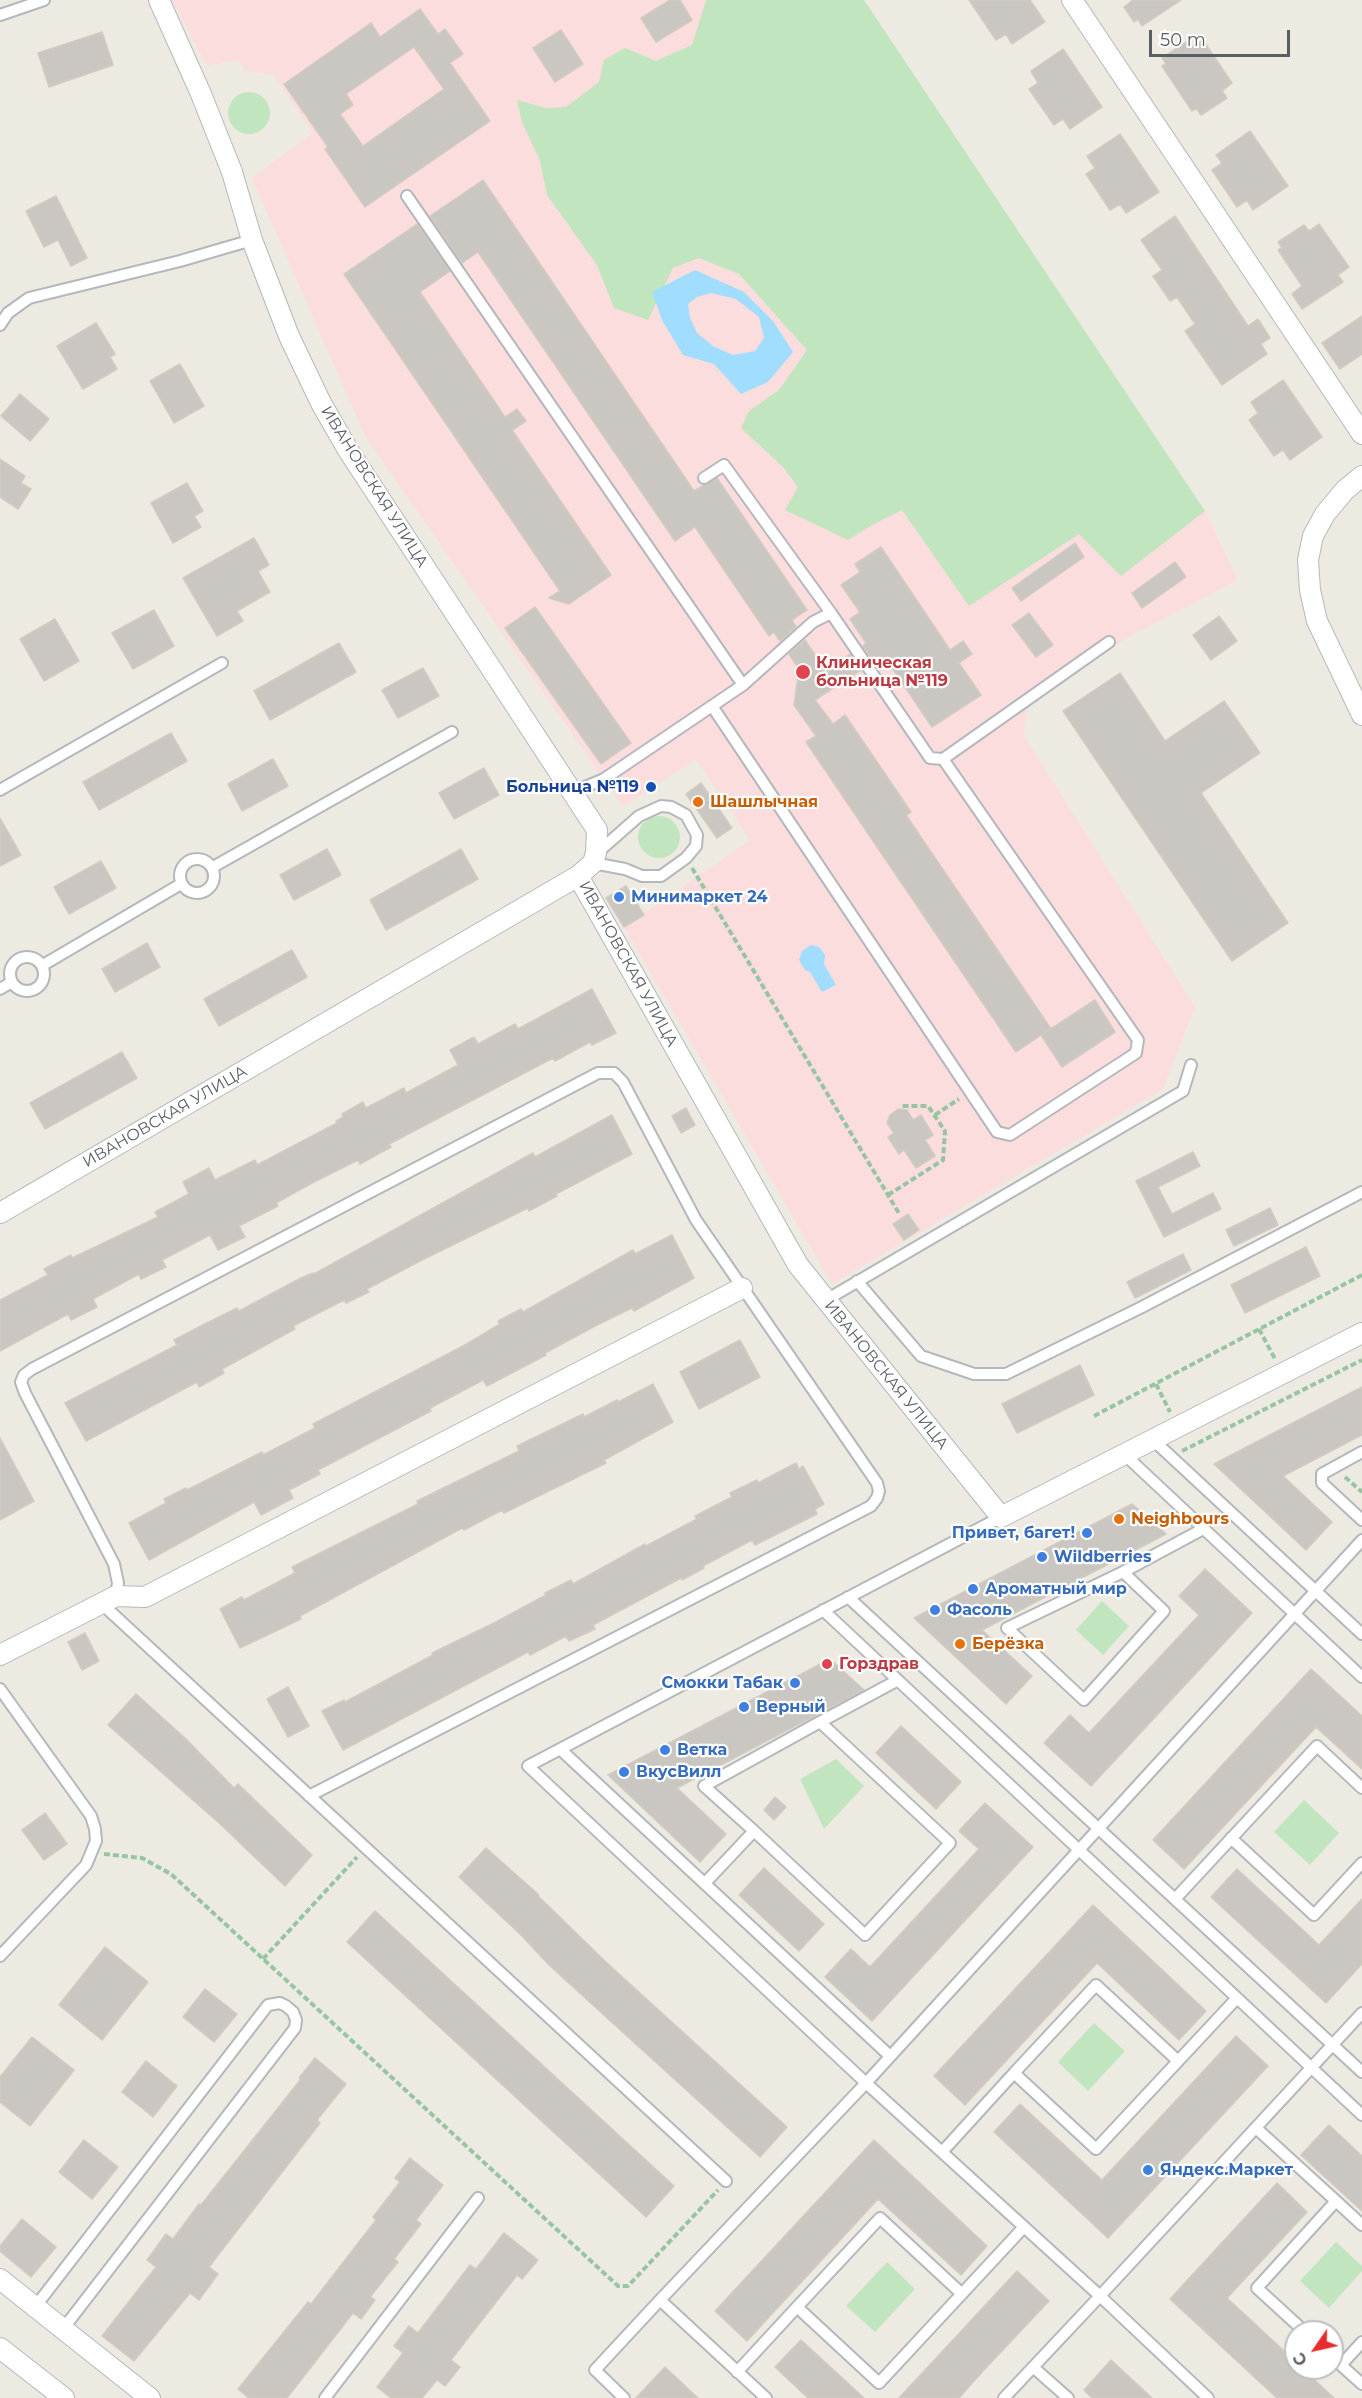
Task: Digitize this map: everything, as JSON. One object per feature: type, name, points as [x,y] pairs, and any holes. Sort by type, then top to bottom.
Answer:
[{"type":"street","name":"ИВАНОВСКАЯ УЛИЦА","points":[[0,1213],[578,876],[595,858],[597,830],[348,450],[321,403],[289,336],[252,240],[232,172],[201,94],[159,0]]},
{"type":"street","points":[[1072,0],[1362,434]]},
{"type":"street","points":[[1362,476],[1345,490],[1325,514],[1313,536],[1308,560],[1310,590],[1317,621],[1362,715]]},
{"type":"street","name":"ИВАНОВСКАЯ УЛИЦА","points":[[578,876],[798,1265],[1001,1516]]},
{"type":"street","points":[[0,1655],[108,1600],[145,1597],[742,1288]]},
{"type":"street","points":[[1001,1516],[1362,1332]]},
{"type":"street","points":[[0,2279],[150,2398]]},
{"type":"street","points":[[0,2348],[64,2398]]},
{"type":"lane","points":[[0,15],[44,0]]},
{"type":"lane","points":[[407,196],[743,685]]},
{"type":"lane","points":[[0,325],[8,313],[30,298],[180,261],[252,240]]},
{"type":"lane","points":[[704,478],[724,465],[831,613],[930,758],[943,759],[1109,642]]},
{"type":"lane","points":[[573,792],[604,779],[743,685],[813,622],[831,613]]},
{"type":"lane","points":[[0,790],[222,663]]},
{"type":"lane","points":[[711,706],[997,1132],[1010,1135],[1136,1053],[1138,1040],[943,759]]},
{"type":"lane","points":[[213,867],[453,732]]},
{"type":"lane","points":[[661,806],[671,807],[686,815],[697,835],[696,846],[686,858],[661,876],[642,876],[595,858],[639,816],[661,806]]},
{"type":"lane","points":[[197,858],[213,867],[215,876],[212,885],[205,892],[196,894],[188,891],[181,884],[179,875],[182,867],[189,860],[197,858]]},
{"type":"lane","points":[[43,966],[181,884]]},
{"type":"lane","points":[[28,956],[37,959],[43,966],[45,974],[43,983],[36,990],[27,992],[18,989],[12,982],[10,974],[12,964],[19,958],[28,956]]},
{"type":"lane","points":[[0,989],[12,982]]},
{"type":"lane","points":[[826,1300],[1183,1091],[1191,1065]]},
{"type":"lane","points":[[309,1796],[871,1506],[879,1491],[877,1483],[696,1220],[623,1083],[614,1073],[598,1073],[42,1363],[24,1375],[21,1382],[114,1564],[118,1582],[108,1600],[309,1796],[726,2181]]},
{"type":"lane","points":[[857,1281],[921,1356],[975,1374],[1006,1374],[1142,1307],[1362,1192]]},
{"type":"lane","points":[[1152,1440],[1362,1634]]},
{"type":"lane","points":[[1362,1452],[1322,1473],[1322,1483],[1362,1520]]},
{"type":"lane","points":[[1124,1454],[1362,1677]]},
{"type":"lane","points":[[1001,1516],[528,1766],[866,2083],[1100,2296],[1208,2398]]},
{"type":"lane","points":[[1123,1572],[1164,1611],[1084,1700],[1007,1628],[1123,1572],[1203,1529]]},
{"type":"lane","points":[[624,2398],[595,2370],[866,2083],[1362,1539]]},
{"type":"lane","points":[[848,1597],[1362,2072]]},
{"type":"lane","points":[[823,1610],[1362,2115]]},
{"type":"lane","points":[[820,1722],[950,1843],[865,1935],[705,1786],[820,1722],[898,1680]]},
{"type":"lane","points":[[0,1689],[90,1816],[95,1829],[96,1841],[86,1865],[0,1956]]},
{"type":"lane","points":[[1175,1899],[1317,1746],[1362,1788]]},
{"type":"lane","points":[[560,1749],[890,2056]]},
{"type":"lane","points":[[705,1883],[754,1831]]},
{"type":"lane","points":[[1232,1838],[1314,1915],[1362,1863]]},
{"type":"lane","points":[[942,2152],[1096,1985],[1178,2061]]},
{"type":"lane","points":[[1014,2073],[1096,2149],[1237,1998]]},
{"type":"lane","points":[[35,2307],[268,2005],[280,2003],[286,2006],[296,2020],[295,2028],[63,2329]]},
{"type":"lane","points":[[1004,2398],[1362,2013]]},
{"type":"lane","points":[[1256,2128],[1362,2225]]},
{"type":"lane","points":[[326,2398],[478,2198]]},
{"type":"lane","points":[[1292,2320],[1257,2288],[1336,2201]]},
{"type":"lane","points":[[737,2372],[880,2218],[962,2294]]},
{"type":"lane","points":[[797,2307],[879,2383],[1024,2227]]},
{"type":"lane","points":[[660,2300],[766,2398]]},
{"type":"lane","points":[[1344,2362],[1362,2342]]},
{"type":"lane","points":[[1034,2367],[1068,2398]]},
{"type":"lane","points":[[1344,2368],[1362,2384]]},
{"type":"path","points":[[686,858],[900,1215]]},
{"type":"path","points":[[935,1115],[970,1092]]},
{"type":"path","points":[[888,1195],[943,1160],[945,1131],[935,1115],[928,1106],[901,1106]]},
{"type":"path","points":[[1094,1416],[1362,1275]]},
{"type":"path","points":[[1259,1329],[1283,1373]]},
{"type":"path","points":[[1171,1457],[1362,1360]]},
{"type":"path","points":[[1155,1384],[1177,1427]]},
{"type":"path","points":[[1334,1467],[1362,1492]]},
{"type":"path","points":[[263,1959],[366,1848]]},
{"type":"path","points":[[92,1852],[142,1858],[171,1874],[618,2286],[628,2286],[726,2181]]},
{"type":"shaded area","name":"Клиническая больница №119","points":[[172,0],[864,0],[1205,511],[1238,580],[1128,637],[1027,707],[1024,736],[1195,1007],[1163,1089],[832,1284],[624,927],[750,840],[696,759],[623,807],[365,436],[252,178],[313,133],[273,75],[246,71],[238,60],[207,66]]},
{"type":"green space","points":[[706,0],[864,0],[1205,511],[1121,576],[1079,534],[969,606],[902,510],[848,540],[785,510],[798,487],[783,467],[741,428],[749,411],[779,390],[807,350],[739,274],[699,258],[673,268],[648,320],[614,308],[597,265],[547,195],[540,161],[522,122],[517,100],[546,108],[566,107],[599,82],[604,60],[625,48],[656,61],[692,45]]},
{"type":"green space","points":[[249,92],[257,93],[264,98],[269,105],[269,121],[264,128],[257,133],[249,134],[241,133],[234,128],[229,121],[228,113],[229,105],[234,98],[241,93]]},
{"type":"green space","points":[[659,816],[674,822],[680,837],[674,852],[659,858],[644,852],[638,837],[644,822]]},
{"type":"green space","points":[[1102,1601],[1129,1626],[1103,1655],[1076,1630]]},
{"type":"green space","points":[[836,1759],[864,1786],[824,1829],[800,1779]]},
{"type":"green space","points":[[1304,1800],[1339,1833],[1310,1865],[1274,1832]]},
{"type":"green space","points":[[1094,2023],[1125,2051],[1088,2091],[1058,2062]]},
{"type":"green space","points":[[1336,2242],[1362,2266],[1362,2271],[1329,2308],[1300,2281]]},
{"type":"green space","points":[[887,2262],[915,2289],[875,2332],[846,2306]]},
{"type":"water","points":[[695,270],[744,292],[773,321],[793,352],[768,382],[741,394],[714,364],[683,355],[662,320],[652,292]],"holes":[[[711,293],[736,299],[759,317],[764,338],[755,351],[733,355],[713,346],[697,333],[690,318],[688,304],[697,297]]]},
{"type":"water","points":[[811,945],[819,947],[825,955],[824,964],[836,985],[822,992],[810,972],[805,970],[799,960],[802,951]]},
{"type":"building","points":[[670,0],[680,0],[692,20],[656,42],[641,18]]},
{"type":"building","points":[[969,0],[1030,0],[1045,22],[1012,44],[1006,34],[996,40]]},
{"type":"building","points":[[1133,0],[1181,0],[1142,26],[1138,19],[1134,22],[1124,7]]},
{"type":"building","points":[[420,9],[438,34],[445,29],[463,54],[450,63],[490,121],[365,207],[325,149],[328,147],[284,84],[371,23],[380,37]],"holes":[[[414,47],[444,89],[363,146],[340,114],[353,105],[346,94]]]},
{"type":"building","points":[[561,30],[583,64],[555,82],[533,48]]},
{"type":"building","points":[[102,32],[113,65],[49,87],[38,53]]},
{"type":"building","points":[[1203,40],[1232,83],[1222,91],[1227,98],[1201,115],[1196,108],[1192,111],[1162,66],[1166,64],[1162,58],[1188,41],[1192,47]]},
{"type":"building","points":[[1063,49],[1102,107],[1070,129],[1063,119],[1054,125],[1029,89],[1038,83],[1031,71]]},
{"type":"building","points":[[1250,131],[1288,186],[1253,210],[1247,200],[1237,207],[1212,170],[1222,163],[1216,155]]},
{"type":"building","points":[[1120,134],[1159,192],[1126,213],[1120,204],[1110,210],[1086,174],[1095,168],[1087,156]]},
{"type":"building","points":[[483,180],[694,491],[717,478],[807,610],[792,620],[796,627],[780,641],[774,632],[769,636],[695,527],[675,541],[478,252],[462,263],[430,216]]},
{"type":"building","points":[[56,196],[87,258],[71,266],[58,240],[44,247],[26,211]]},
{"type":"building","points":[[1175,216],[1248,326],[1258,319],[1270,338],[1261,344],[1267,354],[1222,385],[1185,331],[1195,324],[1177,297],[1170,301],[1153,276],[1162,270],[1141,240]]},
{"type":"building","points":[[417,224],[450,271],[420,292],[505,417],[517,409],[526,421],[512,430],[611,575],[569,604],[549,598],[560,591],[344,274]]},
{"type":"building","points":[[1319,224],[1349,267],[1338,275],[1343,282],[1302,309],[1292,294],[1302,286],[1278,250],[1282,248],[1278,242],[1304,225],[1309,231]]},
{"type":"building","points":[[1362,316],[1362,354],[1340,369],[1322,343]]},
{"type":"building","points":[[96,323],[115,354],[110,357],[117,369],[83,389],[57,346]]},
{"type":"building","points":[[180,364],[204,406],[174,423],[150,381]]},
{"type":"building","points":[[1283,380],[1322,437],[1290,460],[1283,450],[1274,456],[1249,420],[1258,413],[1251,402]]},
{"type":"building","points":[[20,394],[49,419],[30,441],[1,416]]},
{"type":"building","points":[[0,459],[25,476],[21,483],[31,489],[18,509],[0,497]]},
{"type":"building","points":[[187,483],[203,511],[194,516],[201,527],[173,543],[151,503]]},
{"type":"building","points":[[254,538],[269,565],[258,571],[270,592],[237,611],[243,621],[217,636],[183,578]]},
{"type":"building","points":[[1075,543],[1084,557],[1021,601],[1012,588]]},
{"type":"building","points":[[881,547],[950,650],[963,641],[972,654],[959,663],[981,695],[932,727],[886,659],[878,664],[875,660],[873,661],[863,646],[866,643],[850,619],[860,612],[841,585],[860,572],[855,564]]},
{"type":"building","points":[[1175,562],[1186,577],[1142,608],[1132,593]]},
{"type":"building","points":[[535,607],[631,743],[601,764],[505,628]]},
{"type":"building","points":[[154,610],[174,646],[133,669],[112,633]]},
{"type":"building","points":[[1029,613],[1053,645],[1036,657],[1012,625]]},
{"type":"building","points":[[1219,616],[1237,641],[1211,660],[1193,635]]},
{"type":"building","points":[[55,619],[79,661],[44,681],[20,639]]},
{"type":"building","points":[[805,640],[826,671],[850,654],[861,670],[815,700],[833,724],[845,715],[911,812],[906,815],[1051,1029],[1095,1000],[1115,1032],[1062,1067],[1041,1035],[1016,1052],[806,742],[816,736],[794,705],[799,669],[789,654]]},
{"type":"building","points":[[339,643],[356,672],[270,720],[254,691]]},
{"type":"building","points":[[423,668],[439,696],[398,718],[382,690]]},
{"type":"building","points":[[1120,673],[1165,741],[1224,701],[1260,753],[1201,793],[1288,923],[1232,961],[1063,711]]},
{"type":"building","points":[[171,733],[187,761],[99,810],[83,782]]},
{"type":"building","points":[[273,759],[288,786],[242,811],[228,784]]},
{"type":"building","points":[[484,768],[499,795],[454,819],[439,793]]},
{"type":"building","points":[[701,783],[732,828],[717,838],[686,794]]},
{"type":"building","points":[[0,818],[21,855],[0,866]]},
{"type":"building","points":[[327,849],[341,875],[294,900],[280,875]]},
{"type":"building","points":[[461,849],[478,879],[386,930],[370,900]]},
{"type":"building","points":[[101,861],[116,888],[69,914],[54,887]]},
{"type":"building","points":[[626,886],[644,915],[624,927],[606,898]]},
{"type":"building","points":[[147,943],[160,967],[115,992],[102,969]]},
{"type":"building","points":[[292,950],[307,977],[219,1026],[204,999]]},
{"type":"building","points":[[592,989],[616,1033],[592,1045],[590,1042],[555,1061],[553,1058],[389,1144],[391,1147],[360,1164],[358,1160],[312,1183],[276,1203],[278,1206],[239,1226],[245,1237],[218,1250],[210,1235],[162,1260],[166,1267],[141,1279],[139,1274],[93,1299],[97,1307],[71,1320],[68,1314],[0,1351],[0,1300],[48,1275],[44,1269],[158,1217],[155,1212],[189,1194],[183,1182],[209,1168],[215,1180],[255,1160],[257,1165],[337,1123],[336,1121],[343,1117],[342,1114],[363,1102],[366,1108],[404,1088],[406,1093],[458,1065],[450,1050],[474,1037],[478,1044],[515,1024],[518,1029]]},
{"type":"building","points":[[122,1052],[137,1078],[45,1129],[30,1103]]},
{"type":"building","points":[[686,1108],[695,1125],[681,1133],[672,1116]]},
{"type":"building","points":[[898,1109],[907,1110],[913,1120],[921,1115],[933,1135],[925,1140],[935,1156],[916,1168],[904,1150],[899,1154],[888,1137],[894,1133],[887,1123],[890,1115]]},
{"type":"building","points":[[612,1115],[632,1154],[556,1194],[557,1196],[529,1211],[528,1208],[367,1289],[369,1292],[346,1303],[344,1300],[293,1326],[295,1329],[222,1369],[224,1373],[199,1387],[197,1382],[86,1441],[65,1403],[177,1345],[174,1340],[237,1308],[239,1311],[301,1278],[314,1274],[533,1153],[535,1157]]},
{"type":"building","points":[[1193,1152],[1200,1166],[1158,1187],[1172,1214],[1213,1193],[1221,1209],[1164,1237],[1136,1181]]},
{"type":"building","points":[[1270,1208],[1278,1225],[1234,1246],[1226,1230]]},
{"type":"building","points":[[908,1214],[919,1230],[904,1240],[893,1224]]},
{"type":"building","points":[[672,1235],[694,1278],[634,1311],[632,1308],[597,1325],[487,1386],[483,1380],[430,1408],[431,1411],[318,1470],[320,1474],[289,1490],[293,1498],[261,1515],[254,1502],[149,1560],[129,1523],[166,1503],[164,1499],[186,1488],[187,1490],[262,1452],[263,1455],[315,1428],[313,1424],[465,1345],[500,1324],[498,1321],[521,1309],[523,1312],[633,1250],[635,1254]]},
{"type":"building","points":[[1306,1247],[1320,1276],[1245,1313],[1231,1285]]},
{"type":"building","points":[[1183,1254],[1191,1270],[1135,1298],[1127,1282]]},
{"type":"building","points":[[740,1340],[760,1377],[699,1409],[680,1372]]},
{"type":"building","points":[[1080,1365],[1094,1395],[1017,1433],[1002,1404]]},
{"type":"building","points":[[653,1384],[673,1422],[604,1460],[606,1463],[504,1513],[502,1510],[464,1530],[462,1528],[300,1616],[301,1619],[240,1648],[220,1609],[242,1597],[244,1600],[295,1573],[292,1567],[418,1504],[417,1501],[519,1451],[517,1446],[583,1414],[584,1417],[617,1400],[618,1402]]},
{"type":"building","points":[[1362,1387],[1362,1435],[1283,1476],[1332,1522],[1306,1550],[1214,1464]]},
{"type":"building","points":[[0,1438],[34,1501],[0,1520]]},
{"type":"building","points":[[796,1463],[799,1469],[803,1466],[824,1504],[815,1509],[817,1514],[755,1545],[752,1540],[682,1580],[681,1578],[593,1625],[595,1629],[569,1641],[566,1636],[530,1655],[528,1652],[343,1750],[322,1711],[344,1700],[345,1702],[433,1655],[432,1653],[546,1595],[545,1593],[571,1580],[573,1584],[645,1544],[646,1546],[697,1519],[695,1516],[732,1497],[730,1493],[757,1480],[758,1483]]},
{"type":"building","points":[[1132,1504],[1166,1534],[982,1630],[1032,1676],[1006,1704],[914,1618]]},
{"type":"building","points":[[1205,1569],[1252,1613],[1091,1786],[1044,1743],[1070,1715],[1089,1733],[1199,1615],[1179,1596]]},
{"type":"building","points":[[85,1633],[99,1661],[82,1670],[68,1642]]},
{"type":"building","points":[[830,1659],[864,1690],[677,1788],[726,1834],[700,1862],[608,1775]]},
{"type":"building","points":[[1311,1669],[1362,1716],[1362,1769],[1316,1727],[1184,1869],[1153,1840]]},
{"type":"building","points":[[288,1687],[309,1726],[288,1737],[267,1699]]},
{"type":"building","points":[[136,1694],[186,1739],[234,1788],[238,1784],[312,1855],[285,1886],[219,1823],[108,1725]]},
{"type":"building","points":[[901,1726],[961,1782],[936,1809],[876,1753]]},
{"type":"building","points":[[775,1797],[786,1807],[774,1820],[764,1810]]},
{"type":"building","points":[[985,1803],[1033,1847],[872,2021],[825,1977],[851,1949],[870,1967],[979,1849],[959,1831]]},
{"type":"building","points":[[45,1813],[67,1844],[44,1860],[22,1830]]},
{"type":"building","points":[[486,1848],[539,1895],[607,1963],[787,2127],[760,2157],[549,1965],[520,1934],[459,1877]]},
{"type":"building","points":[[764,1868],[824,1924],[799,1951],[739,1895]]},
{"type":"building","points":[[1237,1869],[1319,1945],[1362,1899],[1362,1964],[1326,2003],[1211,1897]]},
{"type":"building","points":[[1093,1905],[1206,2011],[1179,2040],[1097,1963],[965,2105],[934,2076]]},
{"type":"building","points":[[375,1911],[674,2186],[646,2217],[347,1942]]},
{"type":"building","points":[[105,1947],[148,1982],[102,2040],[59,2005]]},
{"type":"building","points":[[205,1989],[237,2014],[214,2042],[183,2017]]},
{"type":"building","points":[[1236,2036],[1268,2066],[1108,2238],[994,2132],[1020,2104],[1102,2180]]},
{"type":"building","points":[[32,2037],[74,2070],[30,2126],[0,2102],[0,2077]]},
{"type":"building","points":[[315,2058],[346,2084],[317,2120],[320,2123],[209,2267],[218,2274],[199,2300],[190,2293],[134,2361],[102,2336],[156,2267],[147,2260],[166,2234],[173,2239],[301,2079],[299,2078]]},
{"type":"building","points":[[146,2061],[177,2086],[153,2117],[122,2092]]},
{"type":"building","points":[[1329,2125],[1362,2156],[1362,2211],[1301,2155]]},
{"type":"building","points":[[84,2140],[118,2167],[92,2199],[59,2172]]},
{"type":"building","points":[[874,2140],[987,2246],[961,2275],[878,2199],[747,2341],[715,2311]]},
{"type":"building","points":[[410,2158],[443,2185],[416,2220],[421,2224],[394,2259],[398,2262],[370,2297],[375,2300],[361,2319],[353,2313],[287,2398],[249,2398],[238,2389],[308,2302],[311,2304],[376,2220],[373,2217],[400,2182],[395,2178]]},
{"type":"building","points":[[1277,2183],[1307,2212],[1227,2298],[1284,2351],[1284,2380],[1315,2380],[1334,2398],[1277,2398],[1170,2299]]},
{"type":"building","points":[[22,2219],[56,2247],[31,2277],[0,2251],[0,2246]]},
{"type":"building","points":[[504,2233],[538,2260],[522,2279],[517,2275],[451,2360],[460,2367],[445,2386],[437,2380],[422,2398],[391,2398],[377,2387],[403,2353],[394,2346],[409,2326],[418,2333],[470,2265],[476,2269]]},
{"type":"building","points":[[1017,2271],[1049,2301],[959,2398],[899,2398]]},
{"type":"building","points":[[801,2340],[864,2398],[808,2398],[775,2367]]},
{"type":"building","points":[[1111,2360],[1152,2398],[1092,2398],[1084,2390]]},
{"type":"building","points":[[665,2367],[698,2398],[636,2398]]},
{"type":"place","name":"Клиническая больница №119","points":[[803,672]]},
{"type":"place","name":"Больница №119","points":[[651,787]]},
{"type":"place","name":"Шашлычная","points":[[698,802]]},
{"type":"place","name":"Минимаркет 24","points":[[619,897]]},
{"type":"place","name":"Neighbours","points":[[1119,1519]]},
{"type":"place","name":"Привет, багет!","points":[[1087,1533]]},
{"type":"place","name":"Wildberries","points":[[1042,1557]]},
{"type":"place","name":"Ароматный мир","points":[[973,1589]]},
{"type":"place","name":"Фасоль","points":[[935,1610]]},
{"type":"place","name":"Берёзка","points":[[960,1644]]},
{"type":"place","name":"Горздрав","points":[[827,1664]]},
{"type":"place","name":"Смокки Табак","points":[[795,1683]]},
{"type":"place","name":"Верный","points":[[744,1707]]},
{"type":"place","name":"Ветка","points":[[665,1750]]},
{"type":"place","name":"ВкусВилл","points":[[624,1772]]},
{"type":"place","name":"Яндекс.Маркет","points":[[1148,2170]]}]
